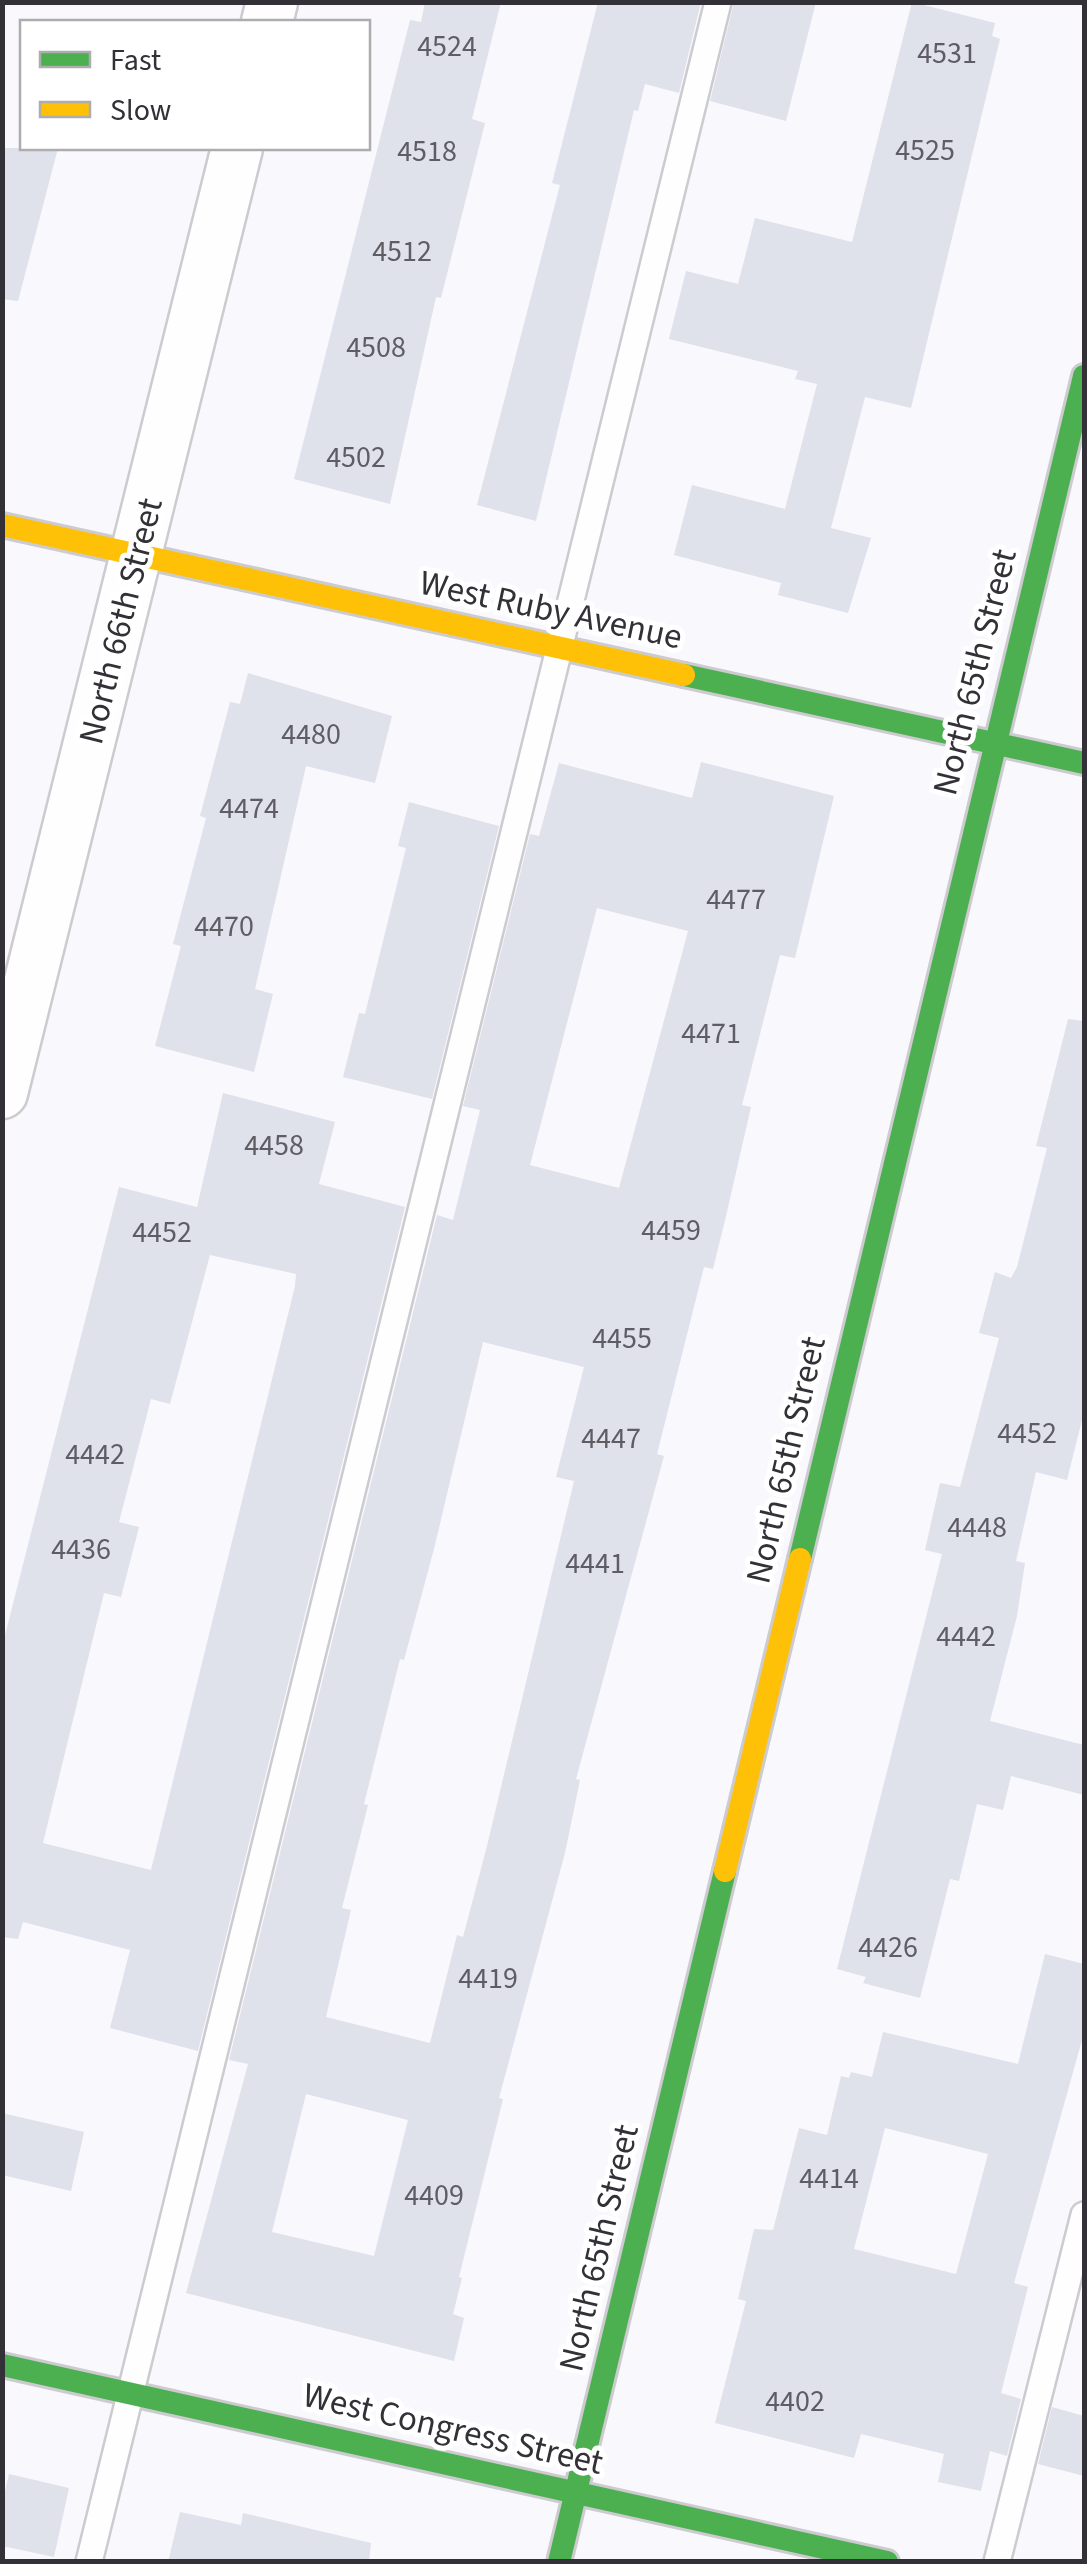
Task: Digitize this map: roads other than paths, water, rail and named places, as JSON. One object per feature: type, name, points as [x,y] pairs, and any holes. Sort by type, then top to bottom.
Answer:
[{"type":"street","name":"North 66th Street","points":[[2,1093],[237,150]]},
{"type":"street","name":"North 65th Street","points":[[559,2562],[993,742],[1084,376]]},
{"type":"street","name":"West Ruby Avenue","points":[[2,525],[1084,763]]},
{"type":"street","name":"West Congress Street","points":[[2,2365],[887,2562]]},
{"type":"lane","points":[[89,2562],[718,2]]},
{"type":"lane","points":[[996,2562],[1084,2214]]}]
